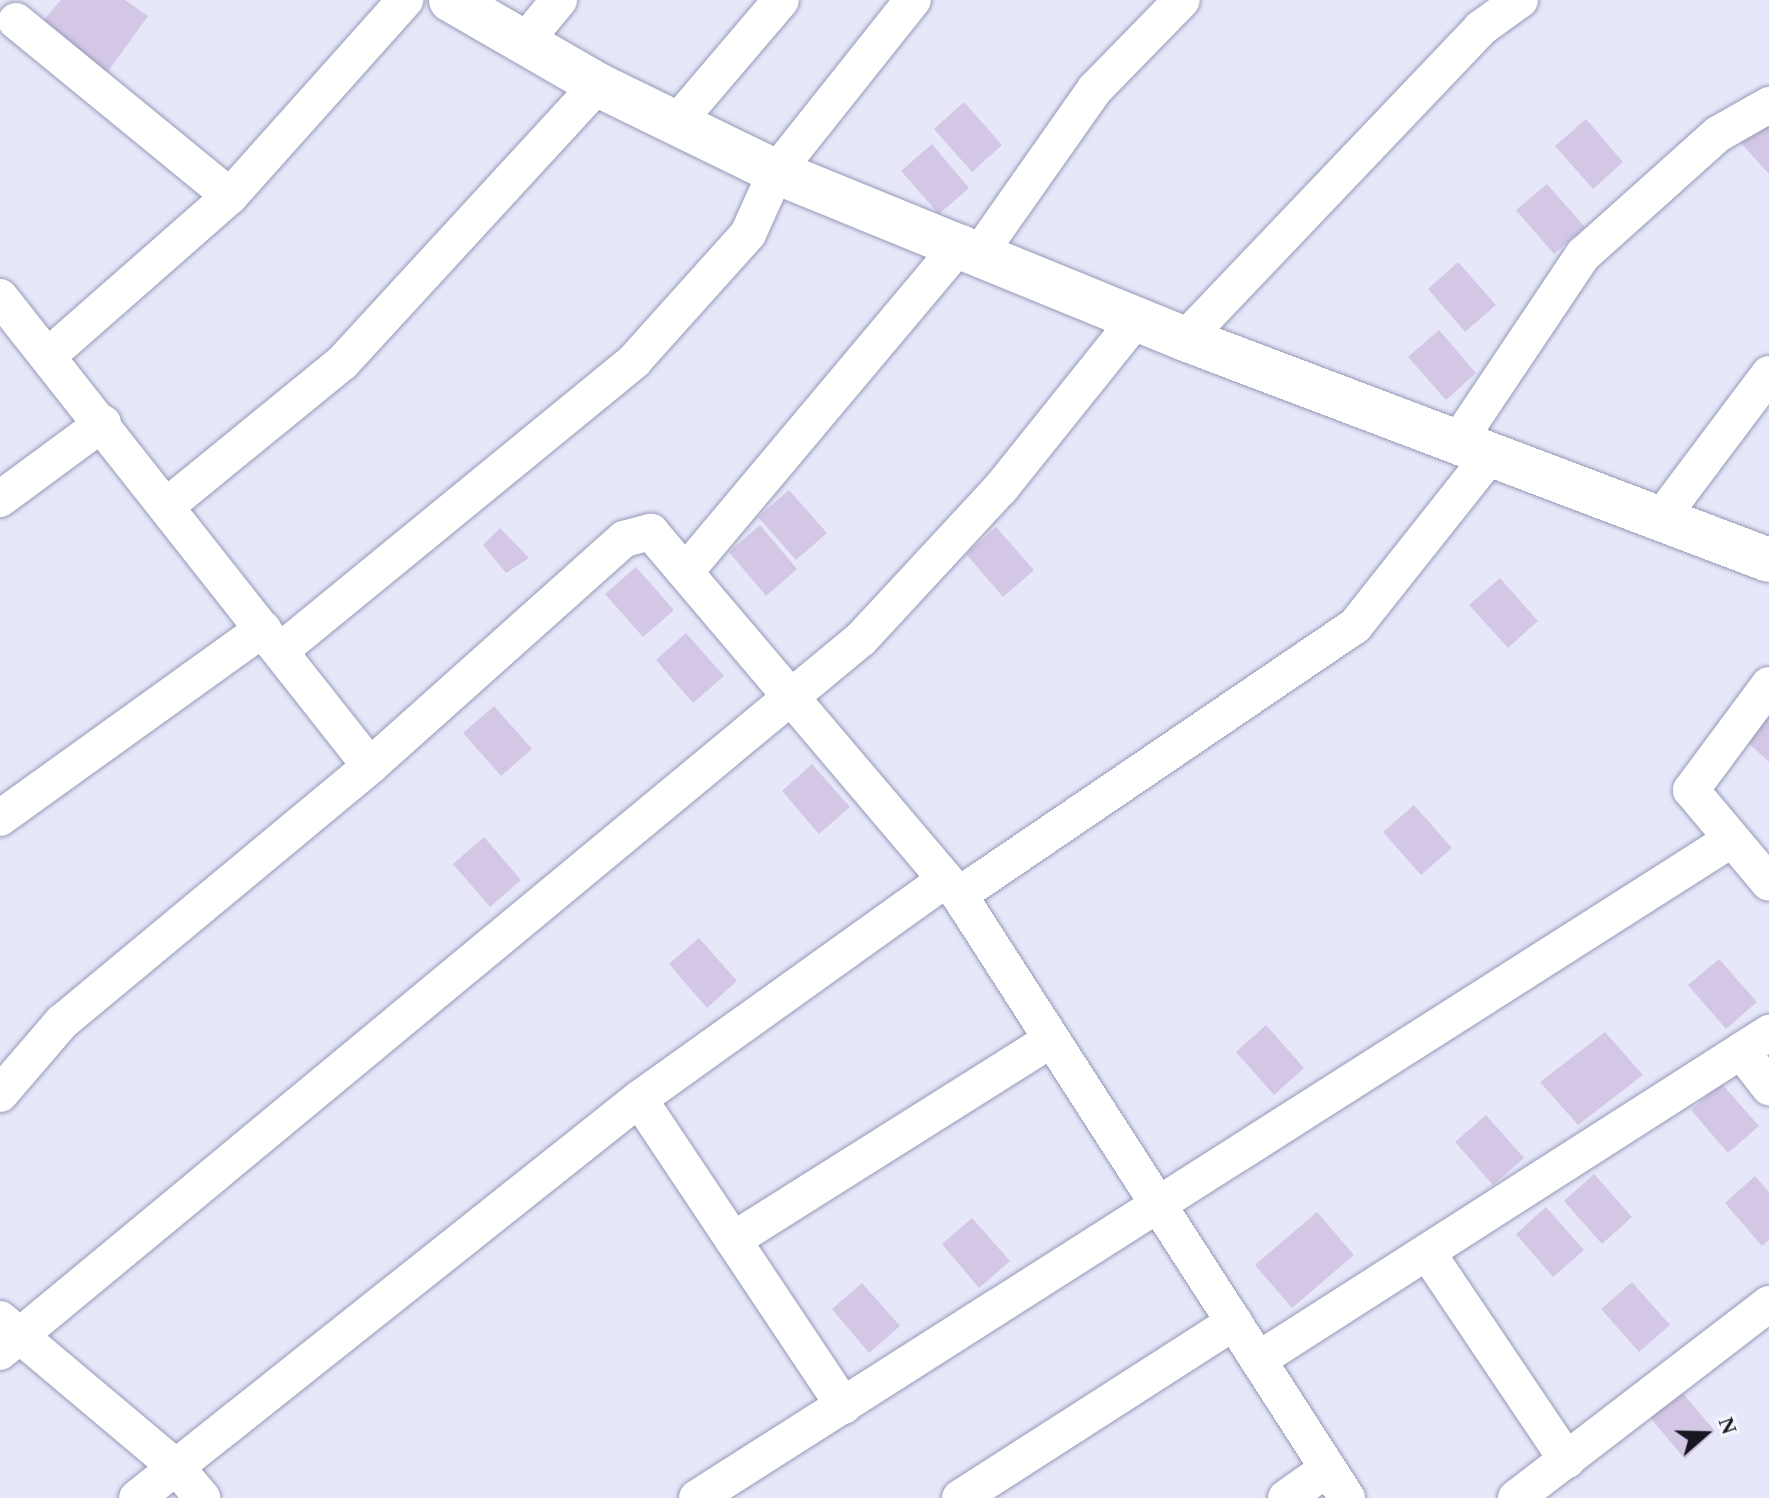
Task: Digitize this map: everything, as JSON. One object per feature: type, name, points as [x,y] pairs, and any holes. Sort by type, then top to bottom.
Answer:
[{"type":"street","points":[[48,356],[230,196],[405,0]]},
{"type":"street","points":[[451,0],[526,40],[598,85],[679,120],[776,172],[971,247],[1185,339],[1476,446],[1769,560]]},
{"type":"street","points":[[526,40],[559,0]]},
{"type":"street","points":[[679,120],[781,0]]},
{"type":"street","points":[[0,818],[272,640],[634,361],[748,234],[776,172],[913,0]]},
{"type":"street","points":[[1185,339],[1481,28],[1520,0]]},
{"type":"street","points":[[687,570],[971,247],[1095,89],[1173,3]]},
{"type":"street","points":[[17,18],[230,196]]},
{"type":"street","points":[[169,504],[342,363],[598,85]]},
{"type":"street","points":[[137,1498],[178,1469],[639,1099],[952,888],[1355,626],[1476,446],[1583,255],[1718,134],[1769,105]]},
{"type":"street","points":[[0,297],[169,504],[370,766]]},
{"type":"street","points":[[202,1498],[178,1469],[8,1334],[367,1054],[646,813],[794,700],[861,639],[1001,488],[1137,318]]},
{"type":"street","points":[[1661,518],[1769,374]]},
{"type":"street","points":[[0,499],[103,423]]},
{"type":"street","points":[[0,1094],[62,1022],[370,766],[624,539],[651,532],[687,570],[952,888],[1347,1498]]},
{"type":"street","points":[[1769,685],[1693,782],[1693,797],[1769,883]]},
{"type":"street","points":[[697,1498],[1158,1210],[1729,841]]},
{"type":"street","points":[[733,1240],[1049,1041]]},
{"type":"street","points":[[1258,1360],[1755,1042],[1769,1087]]},
{"type":"street","points":[[639,1099],[844,1406]]},
{"type":"street","points":[[1427,1252],[1567,1460]]},
{"type":"street","points":[[1516,1498],[1769,1304]]},
{"type":"street","points":[[960,1498],[1234,1322]]},
{"type":"street","points":[[1286,1498],[1327,1469]]},
{"type":"building","points":[[61,0],[125,0],[148,16],[104,77],[40,24]]},
{"type":"building","points":[[964,102],[1002,145],[972,172],[934,129]]},
{"type":"building","points":[[1769,116],[1769,174],[1740,142]]},
{"type":"building","points":[[1586,119],[1623,162],[1593,189],[1555,146]]},
{"type":"building","points":[[932,144],[969,188],[939,214],[901,171]]},
{"type":"building","points":[[1547,184],[1585,227],[1554,254],[1516,210]]},
{"type":"building","points":[[1458,262],[1496,305],[1465,332],[1428,289]]},
{"type":"building","points":[[1439,330],[1476,373],[1446,400],[1408,357]]},
{"type":"building","points":[[789,490],[827,533],[796,560],[758,517]]},
{"type":"building","points":[[760,525],[797,569],[766,596],[729,552]]},
{"type":"building","points":[[996,527],[1034,570],[1003,597],[966,554]]},
{"type":"building","points":[[500,528],[529,558],[506,573],[483,545]]},
{"type":"building","points":[[636,567],[674,610],[643,637],[605,594]]},
{"type":"building","points":[[1500,578],[1538,621],[1508,648],[1469,605]]},
{"type":"building","points":[[686,633],[724,676],[693,703],[656,660]]},
{"type":"building","points":[[494,706],[532,749],[501,776],[463,733]]},
{"type":"building","points":[[1769,712],[1769,762],[1744,739]]},
{"type":"building","points":[[812,764],[850,807],[819,834],[782,791]]},
{"type":"building","points":[[1414,805],[1452,848],[1421,875],[1383,832]]},
{"type":"building","points":[[484,837],[521,880],[490,907],[453,864]]},
{"type":"building","points":[[699,938],[737,981],[707,1008],[669,964]]},
{"type":"building","points":[[1719,959],[1757,1002],[1726,1029],[1688,985]]},
{"type":"building","points":[[1266,1025],[1304,1068],[1274,1095],[1236,1052]]},
{"type":"building","points":[[1605,1032],[1643,1075],[1578,1125],[1540,1082]]},
{"type":"building","points":[[1721,1083],[1759,1126],[1728,1153],[1691,1110]]},
{"type":"building","points":[[1486,1115],[1524,1158],[1493,1185],[1455,1142]]},
{"type":"building","points":[[1594,1174],[1632,1217],[1602,1244],[1564,1201]]},
{"type":"building","points":[[1755,1176],[1769,1192],[1769,1240],[1762,1246],[1725,1203]]},
{"type":"building","points":[[1546,1207],[1584,1250],[1553,1277],[1516,1234]]},
{"type":"building","points":[[1317,1212],[1354,1255],[1292,1308],[1255,1265]]},
{"type":"building","points":[[972,1218],[1010,1261],[979,1288],[942,1244]]},
{"type":"building","points":[[1632,1282],[1670,1325],[1639,1352],[1601,1309]]},
{"type":"building","points":[[862,1283],[900,1326],[869,1353],[832,1309]]},
{"type":"building","points":[[1678,1388],[1715,1431],[1685,1459],[1648,1415]]}]
